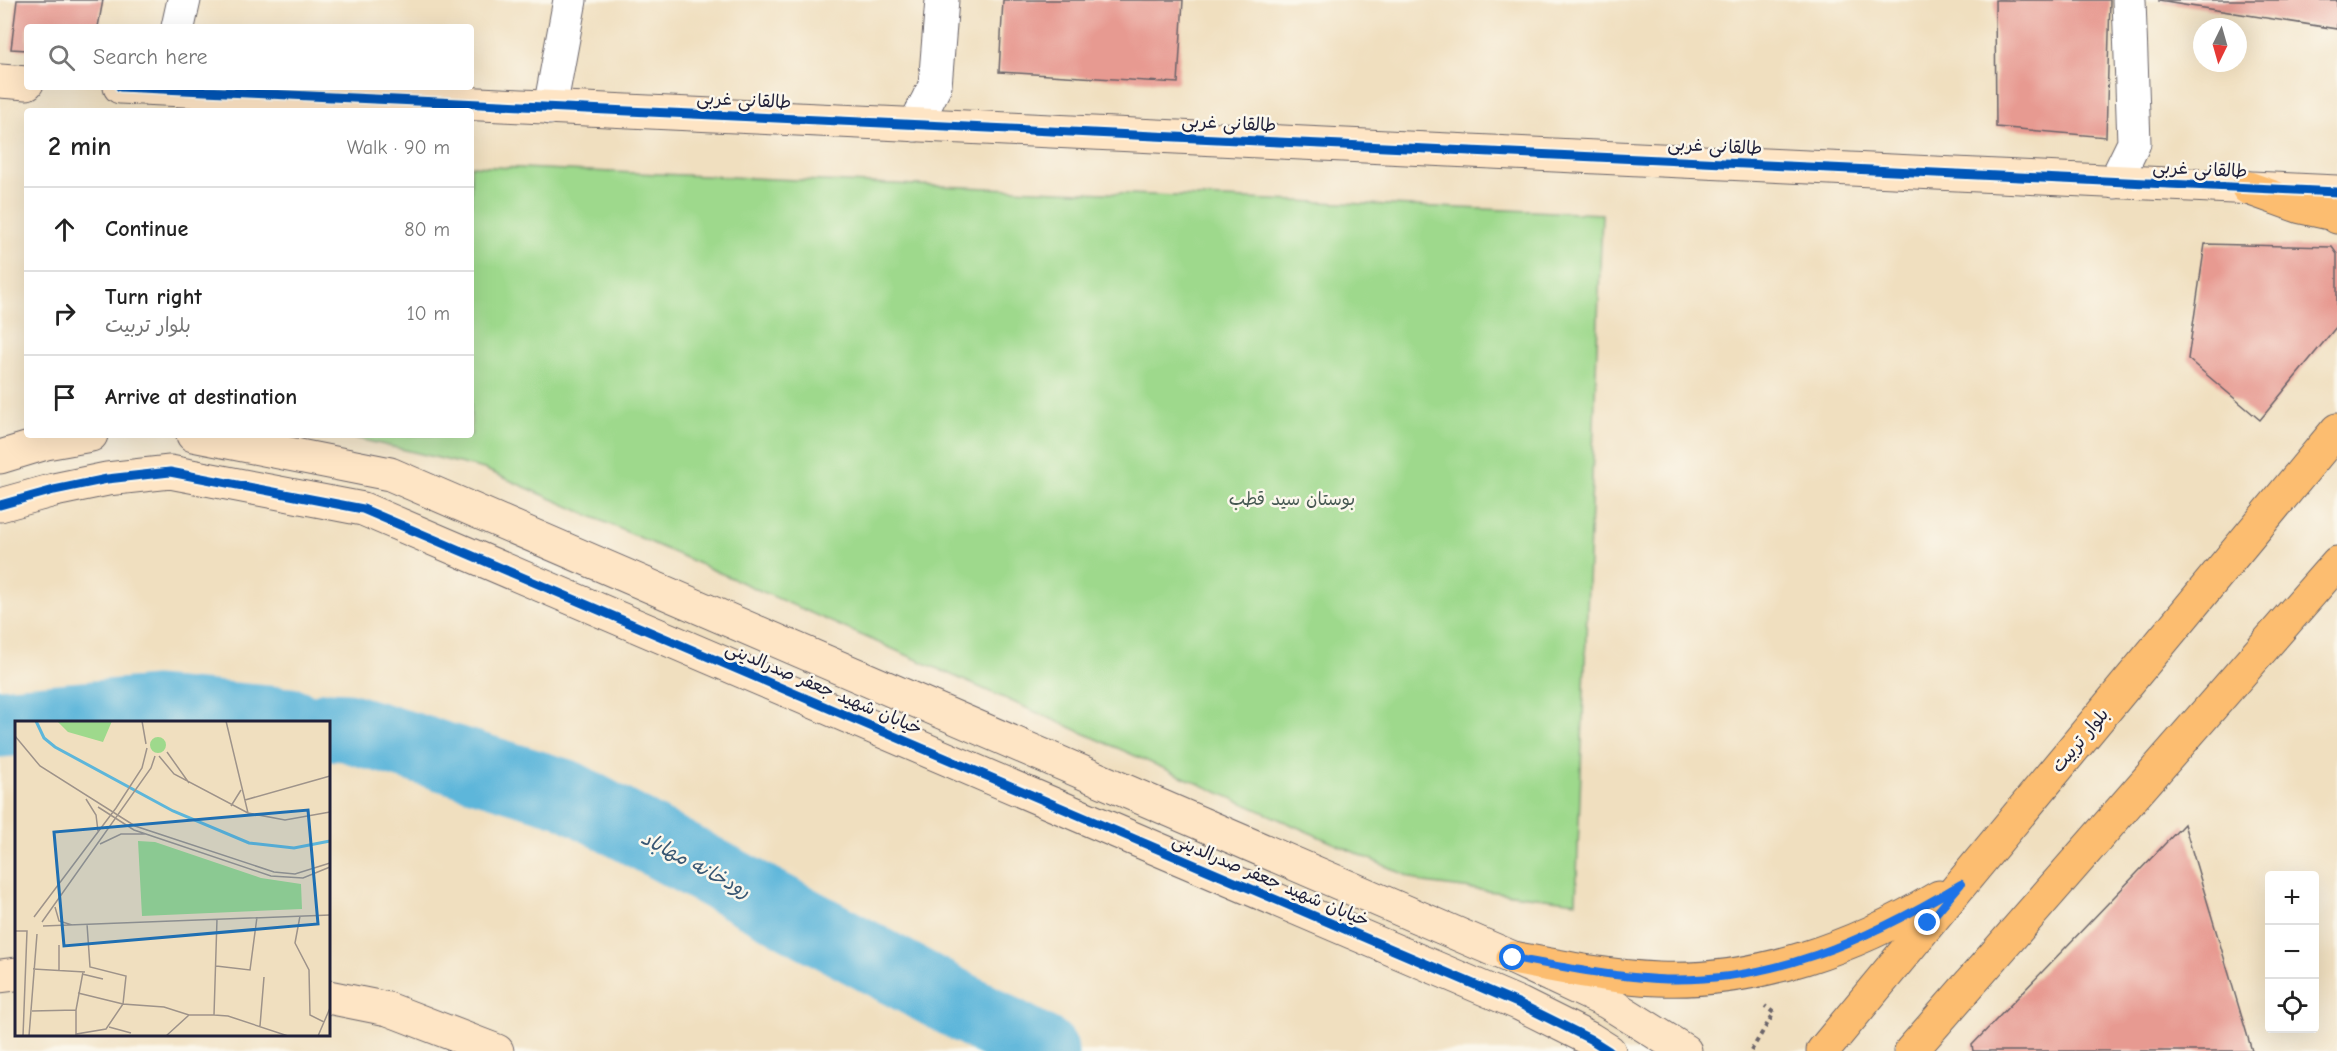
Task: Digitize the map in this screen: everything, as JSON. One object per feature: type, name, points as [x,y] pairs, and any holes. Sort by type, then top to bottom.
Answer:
[{"type":"main road","points":[[2248,188],[2337,217]]},
{"type":"main road","name":"بلوار تربیت","points":[[1822,1051],[2337,430]]},
{"type":"main road","points":[[1911,1051],[1935,1036],[2337,563]]},
{"type":"main road","points":[[1513,958],[1586,972],[1659,979],[1726,976],[1799,961],[1859,939],[1909,915],[1961,884]]},
{"type":"street","points":[[179,24],[184,0]]},
{"type":"street","points":[[550,108],[570,0]]},
{"type":"street","points":[[915,125],[935,86],[942,0]]},
{"type":"street","points":[[2115,182],[2134,143],[2129,0]]},
{"type":"street","points":[[0,81],[24,83]]},
{"type":"street","name":"طالقانی غربی","points":[[195,90],[2337,192]]},
{"type":"street","points":[[0,458],[46,443],[75,438]]},
{"type":"street","name":"خیابان شهید جعفر صدرالدینی","points":[[207,438],[390,474],[1513,958],[1607,1002],[1685,1051]]},
{"type":"street","name":"خیابان شهید جعفر صدرالدینی","points":[[0,505],[106,479],[170,472],[363,509],[1509,999],[1590,1039],[1609,1051]]},
{"type":"street","points":[[0,976],[15,974]]},
{"type":"street","points":[[330,997],[388,1009],[497,1051]]},
{"type":"green space","name":"بوستان سید قطب","points":[[474,166],[1602,214],[1576,902],[1424,883],[484,469],[355,438],[474,438]]},
{"type":"building","points":[[17,0],[103,0],[99,24],[24,24],[24,50],[11,49]]},
{"type":"building","points":[[1003,0],[1183,0],[1178,83],[999,72]]},
{"type":"building","points":[[1995,0],[2110,0],[2106,137],[1996,127]]},
{"type":"building","points":[[2337,0],[2337,29],[2159,1]]},
{"type":"building","points":[[2205,244],[2332,247],[2337,254],[2337,326],[2260,420],[2188,359]]},
{"type":"building","points":[[2184,824],[2252,1051],[1973,1051],[1972,1045]]},
{"type":"waterway","name":"رودخانه مهاباد","points":[[24,721],[156,710],[280,721]]},
{"type":"waterway","name":"رودخانه مهاباد","points":[[0,723],[15,722]]},
{"type":"waterway","name":"رودخانه مهاباد","points":[[330,726],[346,727],[566,794],[1044,1051]]},
{"type":"cycle path","points":[[183,90],[2337,192]]},
{"type":"cycle path","points":[[0,505],[54,490],[107,479],[170,472],[363,509],[1520,1004],[1609,1051]]},
{"type":"route","points":[[1513,958],[1586,972],[1659,979],[1726,976],[1799,961],[1859,939],[1909,915],[1961,884],[1928,923]]}]
